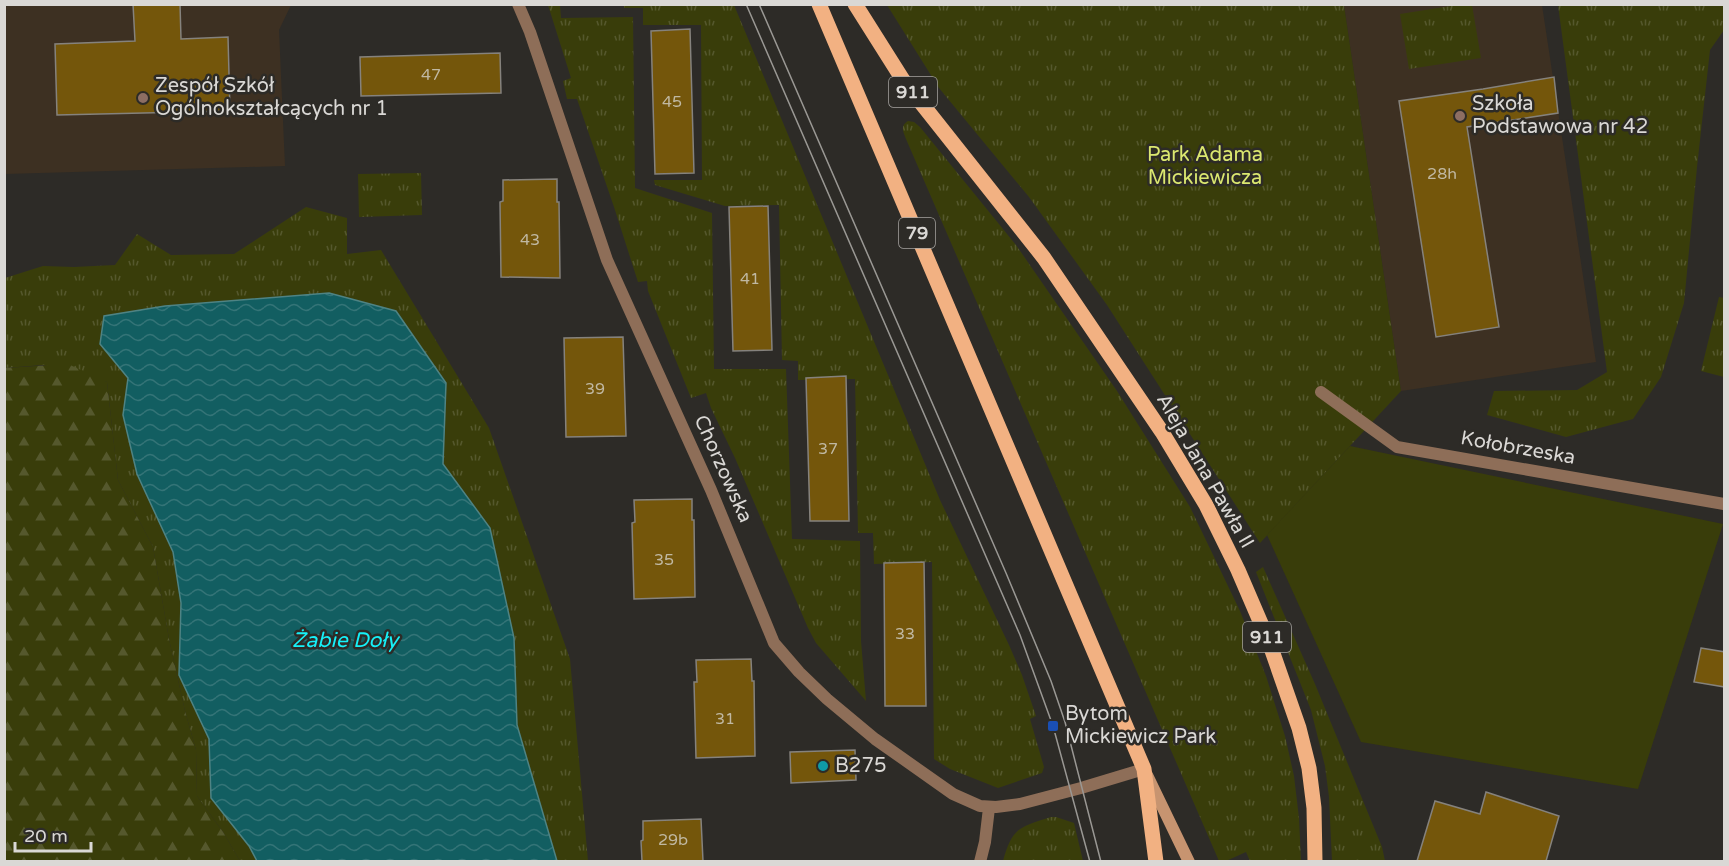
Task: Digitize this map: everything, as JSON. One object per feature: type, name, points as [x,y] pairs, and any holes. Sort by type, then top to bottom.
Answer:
[{"type":"main road","name":"79","points":[[819,4],[1144,769],[1189,861]]},
{"type":"main road","name":"Aleja Jana Pawła II","points":[[855,4],[903,80],[1044,258],[1172,447],[1206,506],[1238,570],[1269,642],[1299,728],[1309,768],[1314,808],[1315,861]]},
{"type":"main road","points":[[1144,769],[1156,861]]},
{"type":"street","name":"Chorzowska","points":[[518,4],[607,260],[711,490],[774,643],[813,686],[875,739],[953,794],[989,808]]},
{"type":"street","name":"Kołobrzeska","points":[[1320,392],[1398,447],[1725,504]]},
{"type":"street","points":[[980,861],[989,808],[1020,804],[1060,794],[1144,769]]},
{"type":"shaded area","name":"Zespół Szkół Ogólnokształcących nr 1","points":[[4,5],[291,5],[279,30],[285,166],[5,174]]},
{"type":"shaded area","name":"Szkoła Podstawowa nr 42","points":[[1344,5],[1542,5],[1596,362],[1401,391]]},
{"type":"green space","points":[[548,5],[560,5],[561,18],[633,17],[635,188],[712,213],[714,369],[786,369],[792,539],[860,541],[861,641],[866,701],[816,643],[706,393],[691,398],[648,291],[647,281],[638,282],[577,99],[567,99],[563,81],[571,78]]},
{"type":"green space","points":[[624,5],[734,5],[940,500],[1022,675],[1036,716],[1030,719],[1044,767],[1042,773],[998,788],[950,769],[934,759],[932,562],[874,564],[873,533],[858,533],[855,379],[798,380],[798,361],[782,360],[779,205],[725,206],[655,185],[654,180],[702,180],[701,25],[643,25],[643,8],[624,8]]},
{"type":"green space","name":"Park Adama Mickiewicza","points":[[887,5],[1344,5],[1401,391],[1260,543],[1107,305],[1029,197],[939,88]]},
{"type":"green space","points":[[1457,5],[1472,5],[1481,58],[1409,69],[1400,14]]},
{"type":"green space","points":[[1558,5],[1724,5],[1724,30],[1710,50],[1684,303],[1661,377],[1633,419],[1566,437],[1487,415],[1494,391],[1577,390],[1607,372]]},
{"type":"green space","points":[[908,121],[920,127],[1016,245],[1117,391],[1190,507],[1240,611],[1266,676],[1285,736],[1294,776],[1301,861],[1250,861],[1246,852],[1226,861],[1219,861],[906,139],[903,127]]},
{"type":"green space","points":[[421,173],[422,215],[359,217],[358,174]]},
{"type":"green space","name":"Żabie Doły","points":[[306,207],[347,218],[347,254],[381,250],[489,428],[570,659],[588,861],[240,861],[223,832],[197,796],[196,750],[169,639],[153,547],[118,480],[107,382],[43,365],[5,368],[5,278],[43,266],[115,265],[137,234],[171,255],[234,254]]},
{"type":"green space","points":[[1719,297],[1724,298],[1724,377],[1701,371]]},
{"type":"green space","points":[[68,364],[107,382],[118,480],[153,547],[169,639],[196,750],[197,796],[223,832],[240,861],[5,861],[5,368]]},
{"type":"green space","points":[[1350,446],[1723,524],[1638,789],[1361,742],[1267,535]]},
{"type":"green space","points":[[1263,567],[1315,684],[1382,847],[1385,861],[1332,861],[1325,766],[1311,710],[1256,572]]},
{"type":"green space","points":[[1051,817],[1074,823],[1083,861],[1003,861],[1006,850],[1018,830]]},
{"type":"water","name":"Żabie Doły","points":[[329,293],[396,311],[446,383],[443,464],[490,528],[514,638],[517,725],[557,861],[257,861],[249,846],[211,798],[209,739],[179,675],[181,603],[173,552],[137,474],[123,415],[128,378],[100,344],[104,316],[165,306]]},
{"type":"building","points":[[133,4],[180,4],[181,39],[228,37],[230,111],[57,115],[55,44],[135,41]]},
{"type":"building","points":[[690,29],[694,173],[655,174],[651,31]]},
{"type":"building","points":[[500,53],[501,93],[361,96],[360,57]]},
{"type":"building","points":[[1554,77],[1558,113],[1467,127],[1499,327],[1436,337],[1399,101]]},
{"type":"building","points":[[557,179],[560,278],[501,277],[500,202],[503,201],[503,180]]},
{"type":"building","points":[[768,206],[772,350],[733,351],[729,207]]},
{"type":"building","points":[[623,337],[626,436],[566,437],[564,338]]},
{"type":"building","points":[[846,376],[849,521],[810,521],[806,378]]},
{"type":"building","points":[[692,499],[695,597],[634,599],[632,523],[635,522],[634,500]]},
{"type":"building","points":[[924,562],[926,706],[885,706],[884,563]]},
{"type":"building","points":[[1701,648],[1725,652],[1725,687],[1694,682]]},
{"type":"building","points":[[751,659],[752,681],[754,681],[755,756],[696,758],[694,682],[697,682],[696,660]]},
{"type":"building","name":"B275","points":[[855,750],[856,780],[791,783],[790,752]]},
{"type":"building","points":[[1486,792],[1559,816],[1546,861],[1417,861],[1435,801],[1480,814]]},
{"type":"building","points":[[701,819],[703,861],[642,861],[643,821]]},
{"type":"tram line","points":[[746,4],[1020,635],[1053,726],[1090,862]]},
{"type":"tram line","points":[[759,4],[1051,681],[1065,722],[1101,862]]},
{"type":"place","name":"Zespół Szkół Ogólnokształcących nr 1","points":[[143,98]]},
{"type":"place","name":"Szkoła Podstawowa nr 42","points":[[1460,116]]},
{"type":"place","name":"Bytom Mickiewicz Park","points":[[1053,726]]},
{"type":"place","name":"B275","points":[[823,766]]}]
